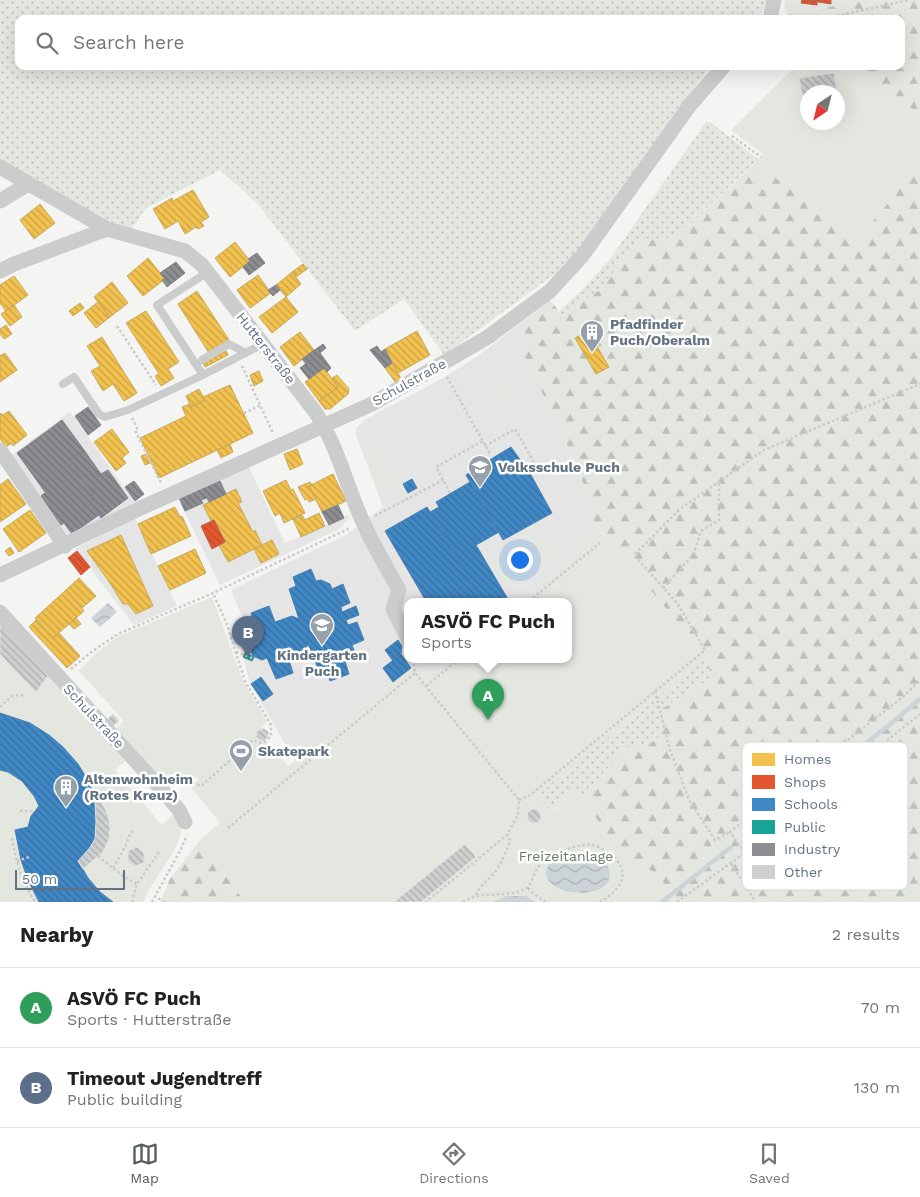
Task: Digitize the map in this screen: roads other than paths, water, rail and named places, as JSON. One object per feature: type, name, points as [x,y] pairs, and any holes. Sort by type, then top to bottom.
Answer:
[{"type":"street","points":[[771,15],[774,0]]},
{"type":"street","name":"Schulstraße","points":[[0,575],[65,546],[168,495],[372,404],[488,337],[550,291],[582,256],[690,105],[721,70]]},
{"type":"street","name":"Hutterstraße","points":[[0,167],[107,229],[185,251],[202,265],[324,425],[363,523],[399,590],[393,610],[404,631]]},
{"type":"street","points":[[0,201],[28,184]]},
{"type":"street","points":[[0,271],[107,229]]},
{"type":"street","points":[[0,450],[65,546]]},
{"type":"street","name":"Schulstraße","points":[[0,612],[162,790],[179,810],[185,822]]},
{"type":"lane","points":[[203,375],[157,305],[208,272]]},
{"type":"lane","points":[[202,360],[229,344],[246,353]]},
{"type":"lane","points":[[63,384],[74,377],[99,414],[105,417],[128,410],[162,395],[263,344]]},
{"type":"water","points":[[108,603],[117,612],[100,627],[91,618]]},
{"type":"water","points":[[590,855],[597,856],[603,860],[610,874],[608,882],[601,888],[591,892],[580,893],[557,888],[549,881],[546,872],[550,864],[555,862],[573,863]]},
{"type":"water","points":[[507,896],[526,896],[535,902],[492,902]]},
{"type":"waterway","points":[[867,742],[920,699]]},
{"type":"waterway","points":[[662,902],[731,847]]},
{"type":"place","name":"Pfadfinder Puch/Oberalm","points":[[592,353]]},
{"type":"place","name":"Volksschule Puch","points":[[480,488]]},
{"type":"place","name":"Kindergarten Puch","points":[[322,646]]},
{"type":"place","name":"Timeout Jugendtreff","points":[[248,657]]},
{"type":"place","name":"ASVÖ FC Puch","points":[[488,720]]},
{"type":"place","name":"Skatepark","points":[[241,772]]},
{"type":"place","name":"Altenwohnheim (Rotes Kreuz)","points":[[66,808]]},
{"type":"park label","name":"Freizeitanlage","points":[[566,856]]}]
